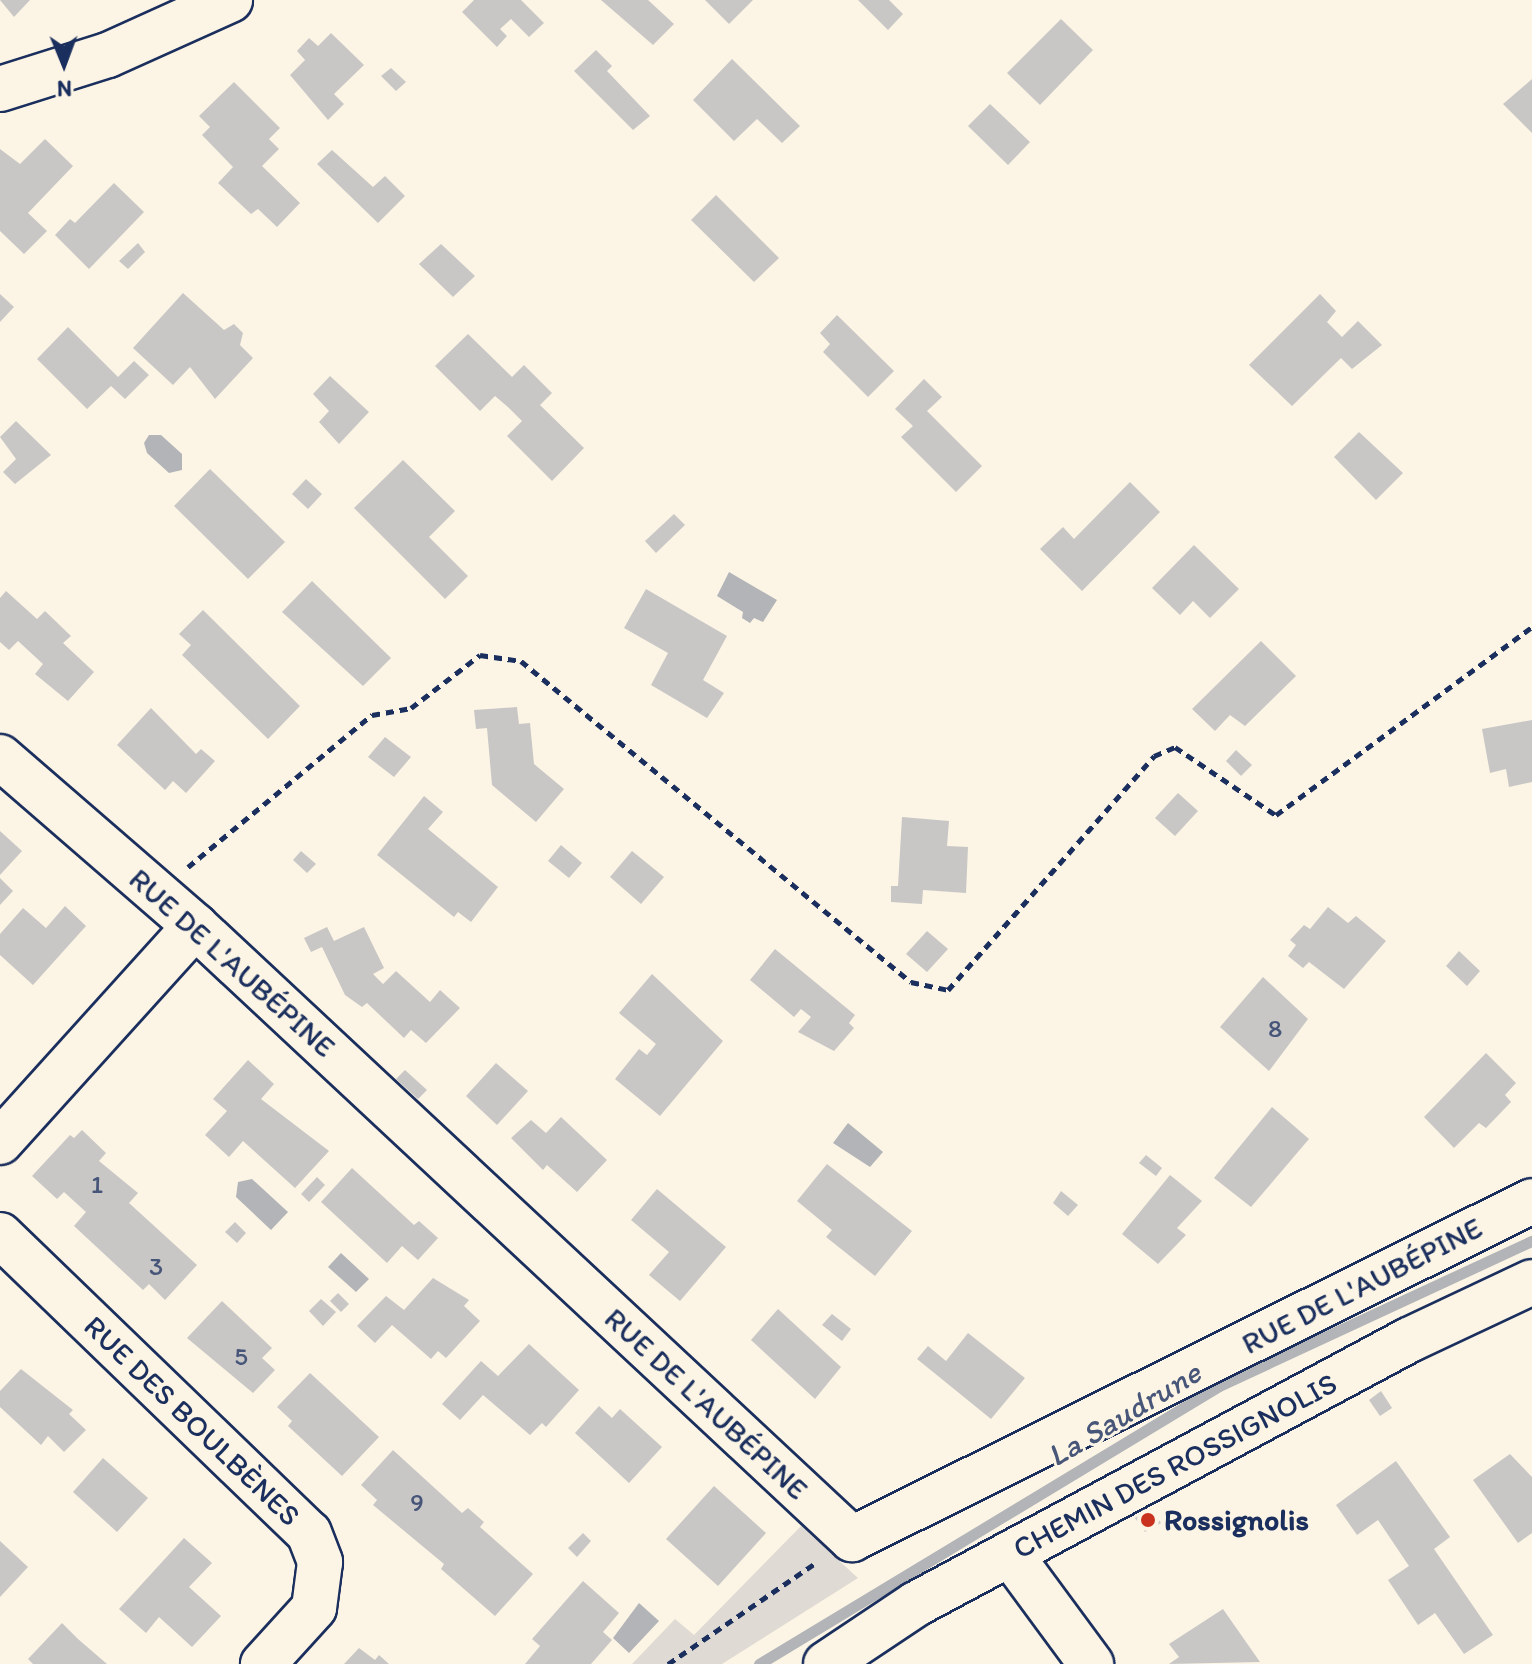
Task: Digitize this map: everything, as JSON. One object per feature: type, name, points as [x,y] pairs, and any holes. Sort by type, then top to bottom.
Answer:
[{"type":"street","points":[[0,89],[108,55],[230,0]]},
{"type":"street","name":"RUE DE L'AUBÉPINE","points":[[0,757],[195,926],[852,1539],[1532,1201]]},
{"type":"street","points":[[0,1142],[195,926]]},
{"type":"street","name":"RUE DES BOULBÈNES","points":[[0,1235],[309,1533],[320,1562],[314,1608],[263,1664]]},
{"type":"street","name":"CHEMIN DES ROSSIGNOLIS","points":[[826,1664],[916,1604],[1409,1340],[1532,1282]]},
{"type":"street","points":[[1010,1554],[1091,1664]]},
{"type":"path","points":[[162,898],[186,868],[372,715],[411,708],[480,655],[521,661],[911,982],[948,990],[1154,756],[1175,747],[1276,815],[1532,627]]},
{"type":"path","points":[[668,1664],[852,1539]]},
{"type":"shaded area","points":[[149,435],[161,435],[182,454],[182,470],[169,473],[147,453],[144,443]]},
{"type":"shaded area","points":[[729,572],[777,600],[763,622],[754,618],[750,623],[742,618],[743,612],[717,596]]},
{"type":"shaded area","points":[[848,1123],[883,1152],[870,1167],[833,1143]]},
{"type":"shaded area","points":[[252,1179],[288,1212],[271,1230],[236,1197],[238,1182]]},
{"type":"shaded area","points":[[341,1253],[369,1279],[356,1292],[328,1267]]},
{"type":"shaded area","points":[[801,1526],[858,1578],[722,1664],[632,1664],[675,1619],[694,1635]]},
{"type":"shaded area","points":[[639,1603],[659,1621],[629,1653],[613,1638]]},
{"type":"building","points":[[0,0],[30,0],[14,17]]},
{"type":"building","points":[[474,0],[521,0],[544,23],[529,37],[511,19],[500,29],[507,36],[497,47],[462,12]]},
{"type":"building","points":[[601,0],[648,0],[674,24],[653,45]]},
{"type":"building","points":[[705,0],[753,0],[729,24]]},
{"type":"building","points":[[858,0],[889,0],[903,14],[888,30]]},
{"type":"building","points":[[1061,19],[1093,50],[1040,105],[1007,73]]},
{"type":"building","points":[[331,33],[364,65],[334,94],[344,104],[328,120],[290,75],[305,60],[297,51],[309,38],[318,46]]},
{"type":"building","points":[[596,50],[612,66],[607,71],[650,116],[633,130],[574,71]]},
{"type":"building","points":[[732,59],[800,126],[782,143],[757,119],[734,141],[693,100]]},
{"type":"building","points":[[391,68],[406,82],[396,91],[381,76]]},
{"type":"building","points":[[1532,79],[1532,133],[1503,104]]},
{"type":"building","points":[[234,82],[280,128],[269,139],[279,149],[262,166],[300,203],[277,227],[258,209],[251,214],[218,183],[233,167],[202,135],[210,127],[199,116]]},
{"type":"building","points":[[990,104],[1030,142],[1008,165],[968,126]]},
{"type":"building","points":[[45,139],[73,166],[28,213],[47,231],[24,254],[0,231],[0,149],[20,164]]},
{"type":"building","points":[[332,150],[373,187],[385,176],[405,196],[378,223],[317,164]]},
{"type":"building","points":[[114,183],[144,212],[89,269],[55,235],[70,219],[75,223]]},
{"type":"building","points":[[716,195],[779,258],[754,282],[691,220]]},
{"type":"building","points":[[138,243],[145,252],[128,269],[119,261]]},
{"type":"building","points":[[441,244],[475,276],[453,297],[419,264]]},
{"type":"building","points":[[183,293],[224,330],[234,324],[243,333],[240,345],[253,358],[215,399],[190,367],[173,385],[133,348]]},
{"type":"building","points":[[0,294],[14,307],[0,322]]},
{"type":"building","points":[[1320,294],[1336,311],[1327,322],[1342,337],[1358,321],[1382,345],[1352,369],[1341,358],[1292,406],[1249,365]]},
{"type":"building","points":[[837,315],[894,371],[868,397],[823,352],[830,344],[820,333]]},
{"type":"building","points":[[68,327],[118,377],[134,361],[149,375],[125,399],[111,386],[87,409],[37,359]]},
{"type":"building","points":[[468,334],[512,377],[524,365],[552,393],[540,405],[584,448],[552,481],[507,436],[522,421],[509,408],[495,396],[480,411],[435,366]]},
{"type":"building","points":[[330,376],[369,412],[339,444],[319,422],[329,411],[313,394]]},
{"type":"building","points":[[924,379],[942,397],[927,411],[982,466],[956,492],[901,437],[913,426],[895,409]]},
{"type":"building","points":[[16,421],[51,455],[15,484],[3,472],[16,459],[0,437]]},
{"type":"building","points":[[1359,432],[1403,473],[1376,500],[1334,457]]},
{"type":"building","points":[[403,460],[455,511],[429,537],[468,576],[445,599],[354,508]]},
{"type":"building","points":[[210,469],[285,542],[248,579],[174,506]]},
{"type":"building","points":[[306,479],[322,494],[308,509],[292,494]]},
{"type":"building","points":[[1130,482],[1160,512],[1082,591],[1040,549],[1063,527],[1074,539]]},
{"type":"building","points":[[674,514],[685,525],[656,553],[645,541]]},
{"type":"building","points":[[1194,545],[1239,589],[1210,618],[1193,601],[1180,615],[1152,588]]},
{"type":"building","points":[[312,581],[391,658],[363,686],[282,612]]},
{"type":"building","points":[[646,589],[727,636],[703,680],[724,693],[707,718],[651,685],[668,653],[624,628]]},
{"type":"building","points":[[6,591],[37,619],[45,611],[71,636],[63,643],[94,672],[68,701],[35,674],[43,664],[18,641],[9,650],[0,642],[0,598]]},
{"type":"building","points":[[203,610],[300,706],[268,739],[182,655],[191,645],[179,634]]},
{"type":"building","points":[[1261,641],[1296,676],[1245,726],[1230,715],[1215,731],[1192,709]]},
{"type":"building","points":[[517,707],[519,724],[530,723],[534,764],[564,789],[536,822],[492,785],[487,728],[476,729],[474,710]]},
{"type":"building","points":[[151,708],[196,754],[201,749],[215,761],[186,793],[173,781],[165,790],[117,745]]},
{"type":"building","points":[[1532,720],[1532,782],[1509,787],[1506,769],[1490,773],[1482,729]]},
{"type":"building","points":[[385,737],[411,757],[394,777],[368,757]]},
{"type":"building","points":[[1236,750],[1252,765],[1241,776],[1226,761]]},
{"type":"building","points":[[1178,793],[1198,811],[1175,836],[1155,818]]},
{"type":"building","points":[[424,796],[443,812],[428,829],[498,887],[471,922],[458,912],[454,917],[377,855]]},
{"type":"building","points":[[902,817],[949,821],[947,846],[968,847],[966,893],[923,890],[922,904],[891,902],[891,886],[898,886]]},
{"type":"building","points":[[0,831],[22,851],[0,875]]},
{"type":"building","points":[[561,845],[582,863],[569,878],[548,861]]},
{"type":"building","points":[[301,851],[316,864],[307,873],[293,860]]},
{"type":"building","points":[[632,851],[664,877],[641,904],[610,877]]},
{"type":"building","points":[[0,878],[13,891],[0,905]]},
{"type":"building","points":[[65,906],[86,926],[33,985],[0,955],[0,934],[23,908],[46,928]]},
{"type":"building","points":[[1328,907],[1348,923],[1356,916],[1386,941],[1344,989],[1309,962],[1303,968],[1288,956],[1296,945],[1290,940],[1304,925],[1310,929]]},
{"type":"building","points":[[327,927],[334,941],[364,927],[384,968],[373,974],[383,984],[396,971],[430,1002],[440,990],[460,1008],[426,1043],[411,1030],[404,1038],[367,1003],[362,1007],[345,995],[322,947],[311,952],[304,938]]},
{"type":"building","points":[[927,931],[948,949],[927,972],[906,954]]},
{"type":"building","points":[[775,949],[855,1015],[849,1023],[854,1028],[834,1051],[798,1032],[811,1017],[801,1009],[794,1017],[750,980]]},
{"type":"building","points":[[1459,951],[1480,971],[1467,986],[1446,966]]},
{"type":"building","points":[[652,974],[723,1041],[660,1116],[615,1079],[639,1049],[647,1055],[656,1044],[619,1013]]},
{"type":"building","points":[[1263,977],[1308,1019],[1269,1071],[1220,1027]]},
{"type":"building","points":[[1486,1053],[1516,1083],[1505,1095],[1511,1102],[1486,1128],[1479,1123],[1454,1148],[1424,1117]]},
{"type":"building","points":[[248,1060],[274,1084],[261,1099],[329,1151],[295,1188],[243,1141],[229,1157],[205,1135],[227,1111],[213,1099]]},
{"type":"building","points":[[496,1063],[528,1091],[497,1125],[466,1096]]},
{"type":"building","points":[[405,1070],[427,1090],[418,1099],[396,1079]]},
{"type":"building","points":[[1272,1107],[1309,1139],[1251,1207],[1214,1178]]},
{"type":"building","points":[[561,1117],[607,1160],[577,1192],[547,1165],[543,1170],[511,1138],[531,1120],[546,1133]]},
{"type":"building","points":[[82,1130],[106,1153],[99,1161],[138,1193],[129,1203],[197,1265],[165,1300],[149,1284],[143,1290],[74,1226],[86,1212],[64,1192],[57,1199],[32,1176],[70,1135],[74,1138]]},
{"type":"building","points":[[1146,1155],[1162,1168],[1156,1176],[1139,1163]]},
{"type":"building","points":[[827,1164],[912,1231],[875,1276],[826,1237],[832,1230],[797,1201]]},
{"type":"building","points":[[352,1168],[414,1225],[419,1221],[438,1238],[418,1260],[402,1246],[387,1263],[321,1202]]},
{"type":"building","points":[[1170,1175],[1202,1201],[1177,1228],[1186,1235],[1158,1264],[1122,1234]]},
{"type":"building","points":[[317,1177],[325,1185],[309,1202],[301,1194]]},
{"type":"building","points":[[657,1189],[726,1247],[680,1301],[649,1275],[669,1252],[631,1220]]},
{"type":"building","points":[[1061,1191],[1078,1205],[1068,1216],[1053,1203]]},
{"type":"building","points":[[235,1222],[246,1233],[237,1243],[225,1232]]},
{"type":"building","points":[[433,1278],[469,1300],[464,1306],[480,1321],[446,1358],[438,1351],[431,1359],[392,1325],[375,1343],[357,1326],[386,1296],[404,1310]]},
{"type":"building","points":[[338,1293],[349,1304],[341,1312],[330,1301]]},
{"type":"building","points":[[321,1299],[336,1312],[323,1326],[309,1311]]},
{"type":"building","points":[[222,1301],[272,1348],[262,1358],[275,1370],[253,1393],[187,1338]]},
{"type":"building","points":[[778,1309],[841,1367],[815,1399],[751,1340]]},
{"type":"building","points":[[832,1314],[851,1329],[842,1341],[822,1325]]},
{"type":"building","points":[[968,1333],[1025,1378],[991,1419],[917,1359],[928,1346],[946,1361]]},
{"type":"building","points":[[529,1344],[579,1390],[546,1427],[542,1423],[530,1435],[483,1395],[460,1420],[442,1404],[481,1361],[498,1376]]},
{"type":"building","points":[[21,1369],[73,1410],[69,1414],[86,1430],[64,1452],[48,1436],[41,1445],[0,1407],[0,1391]]},
{"type":"building","points":[[310,1373],[379,1437],[342,1476],[288,1426],[292,1421],[277,1407]]},
{"type":"building","points":[[1381,1391],[1392,1408],[1380,1416],[1369,1400]]},
{"type":"building","points":[[599,1406],[612,1418],[620,1409],[662,1447],[629,1483],[575,1433]]},
{"type":"building","points":[[393,1450],[462,1513],[468,1508],[484,1522],[480,1527],[533,1574],[495,1616],[441,1569],[444,1564],[373,1505],[377,1500],[361,1485]]},
{"type":"building","points":[[1510,1454],[1532,1477],[1532,1533],[1518,1543],[1473,1480]]},
{"type":"building","points":[[103,1458],[148,1498],[117,1532],[73,1492]]},
{"type":"building","points":[[1396,1461],[1450,1537],[1434,1549],[1493,1635],[1464,1654],[1435,1613],[1418,1625],[1388,1580],[1409,1566],[1378,1520],[1357,1535],[1336,1505]]},
{"type":"building","points":[[714,1486],[766,1533],[718,1586],[666,1539]]},
{"type":"building","name":"Rossignolis","points":[[1151,1509],[1161,1523],[1145,1532],[1135,1518]]},
{"type":"building","points":[[583,1533],[591,1541],[577,1557],[568,1548]]},
{"type":"building","points":[[184,1538],[212,1563],[189,1587],[221,1616],[192,1647],[159,1617],[146,1633],[119,1609]]},
{"type":"building","points":[[0,1541],[28,1567],[0,1597]]},
{"type":"building","points":[[583,1581],[619,1613],[603,1632],[612,1640],[591,1664],[525,1664],[540,1646],[532,1639]]},
{"type":"building","points":[[1223,1609],[1260,1662],[1169,1664],[1179,1657],[1169,1644]]},
{"type":"building","points":[[62,1623],[107,1664],[33,1664],[28,1659]]},
{"type":"building","points":[[359,1648],[375,1660],[379,1655],[389,1664],[344,1664]]},
{"type":"waterway","name":"La Saudrune","points":[[759,1664],[1219,1386],[1532,1241]]},
{"type":"place","name":"Rossignolis","points":[[1148,1520]]}]
